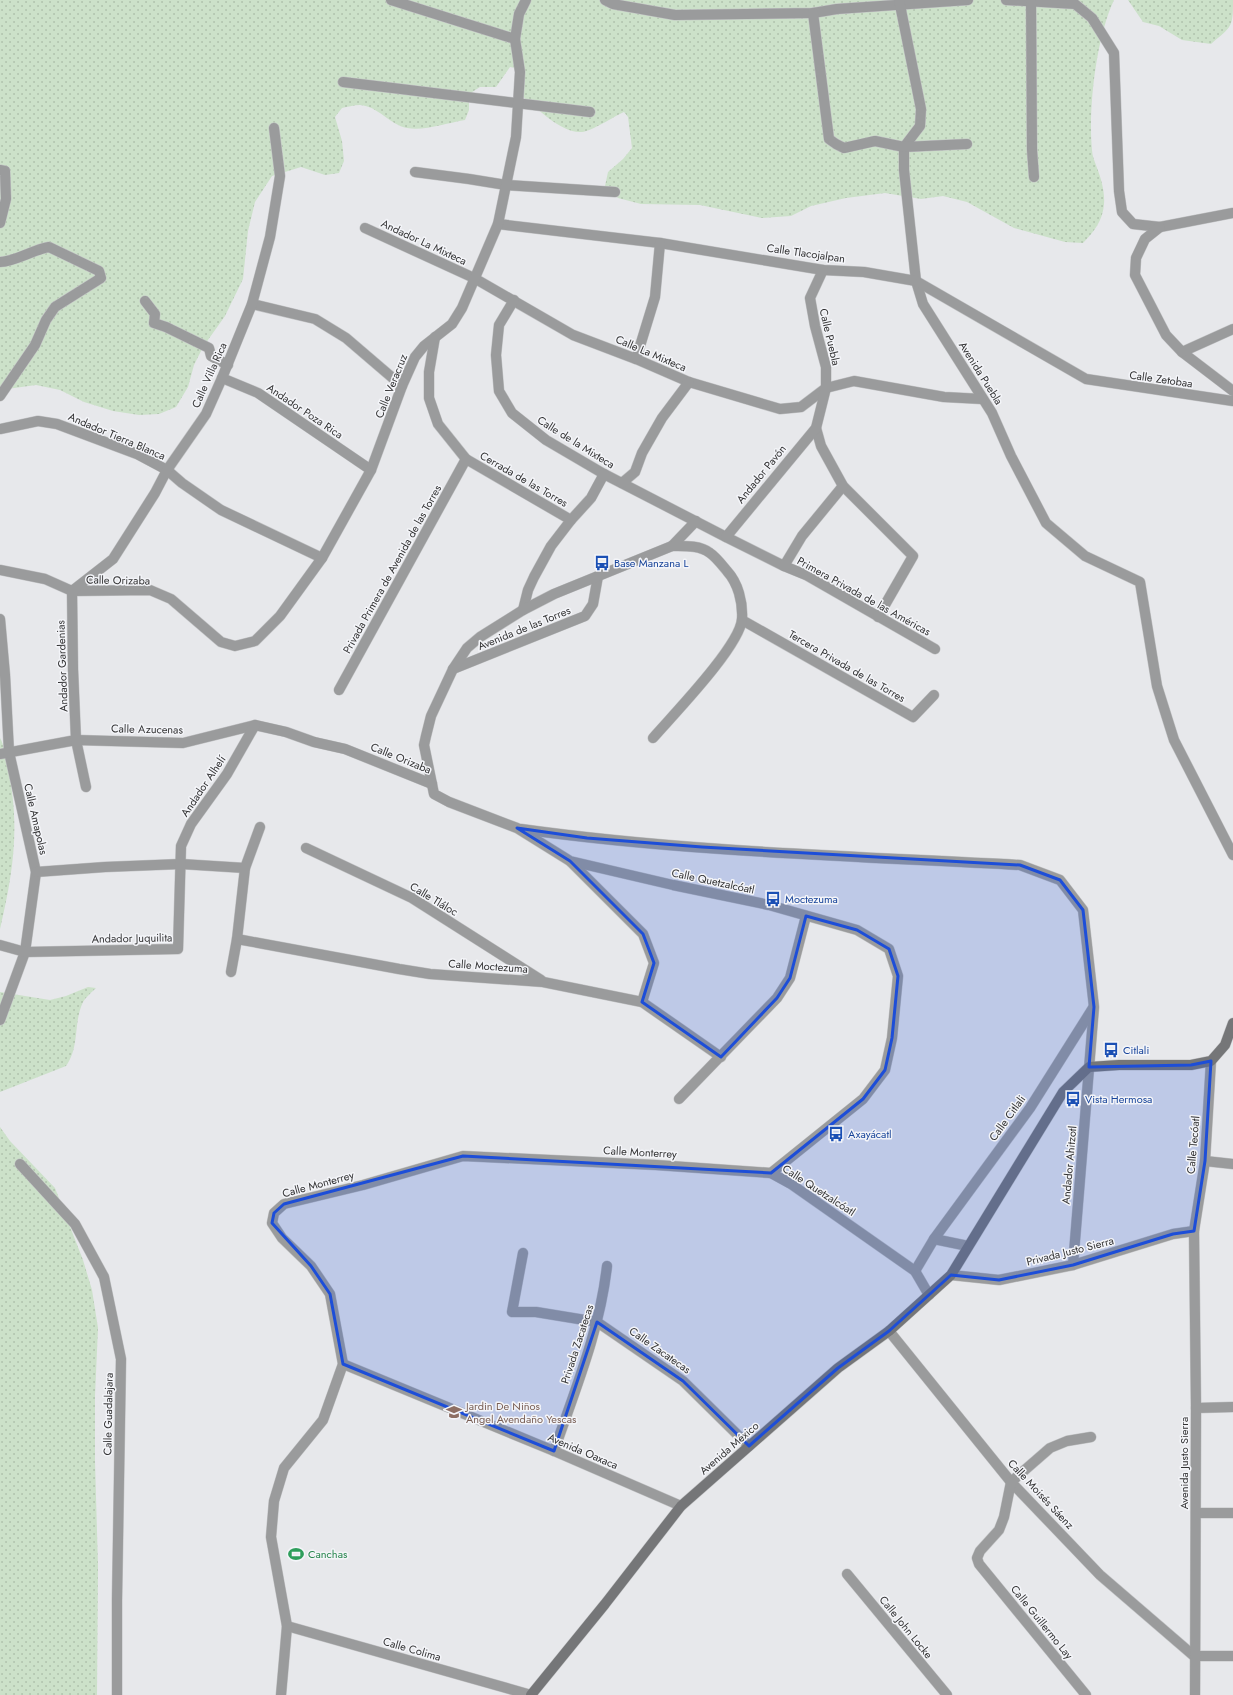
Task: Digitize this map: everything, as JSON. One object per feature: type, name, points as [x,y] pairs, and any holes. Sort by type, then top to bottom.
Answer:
[{"type":"street","points":[[391,0],[515,40]]},
{"type":"street","name":"Calle Veracruz","points":[[221,642],[235,646],[255,641],[280,616],[322,558],[371,470],[402,386],[415,357],[435,337],[452,324],[462,308],[498,224],[506,186],[516,137],[520,72],[515,40],[519,14],[526,0]]},
{"type":"street","points":[[610,2],[675,15],[813,13],[837,9],[899,3],[968,0]]},
{"type":"street","points":[[1006,0],[1075,4],[1092,18],[1114,53],[1119,191],[1122,212],[1133,224],[1160,227],[1233,213]]},
{"type":"street","points":[[1032,2],[1032,150],[1034,177]]},
{"type":"street","points":[[899,3],[921,109],[920,126],[904,147]]},
{"type":"street","points":[[813,13],[829,139],[844,148],[875,141],[904,147],[967,144]]},
{"type":"street","points":[[343,82],[590,112]]},
{"type":"street","name":"Calle Villa Rica","points":[[72,591],[113,559],[155,493],[167,470],[206,414],[228,365],[252,304],[270,237],[280,176],[274,128]]},
{"type":"street","name":"Avenida Puebla","points":[[904,147],[904,170],[916,281],[923,304],[992,413],[1022,479],[1046,523],[1085,556],[1140,582],[1157,686],[1174,740],[1233,855]]},
{"type":"street","points":[[0,223],[6,199],[3,171]]},
{"type":"street","points":[[415,172],[469,179],[506,186],[615,192]]},
{"type":"street","name":"Calle Tlacojalpan","points":[[498,224],[660,243],[823,270],[864,272],[916,281],[1086,379]]},
{"type":"street","points":[[1160,227],[1145,239],[1136,258],[1135,276],[1166,335],[1182,352],[1233,391]]},
{"type":"street","name":"Andador La Mixteca","points":[[364,228],[474,278]]},
{"type":"street","points":[[636,359],[655,297],[660,243]]},
{"type":"street","points":[[0,262],[49,247],[100,271],[101,278],[55,307],[46,320],[35,345],[0,396]]},
{"type":"street","name":"Calle Puebla","points":[[823,270],[810,298],[815,326],[826,367],[826,388]]},
{"type":"street","name":"Calle La Mixteca","points":[[474,278],[573,335],[636,359],[689,382],[780,409],[801,407],[826,388],[854,380],[944,397],[982,399]]},
{"type":"street","name":"Calle de la Mixteca","points":[[514,300],[499,325],[496,355],[499,391],[512,413],[546,440],[604,474],[696,521]]},
{"type":"street","points":[[145,301],[155,314],[154,323],[166,327],[209,348],[211,356],[228,365]]},
{"type":"street","points":[[252,304],[315,319],[346,338],[402,386]]},
{"type":"street","points":[[1182,352],[1233,329]]},
{"type":"street","points":[[435,337],[429,372],[429,398],[438,424],[466,459]]},
{"type":"street","name":"Andador Poza Rica","points":[[222,378],[258,394],[371,470]]},
{"type":"street","name":"Calle Zetobaa","points":[[1086,379],[1233,401]]},
{"type":"street","points":[[622,483],[635,472],[642,453],[662,418],[689,382]]},
{"type":"street","points":[[826,388],[816,428],[821,446],[843,486],[913,556],[878,617]]},
{"type":"street","name":"Andador Tierra Blanca","points":[[0,429],[38,421],[57,424],[137,454],[167,470],[182,483],[221,510],[322,558]]},
{"type":"street","name":"Andador Pavón","points":[[726,537],[816,428]]},
{"type":"street","name":"Cerrada de las Torres","points":[[466,459],[571,520]]},
{"type":"street","name":"Privada Primera de Avenida de las Torres","points":[[339,690],[466,459]]},
{"type":"street","name":"Avenida de las Torres","points":[[517,828],[450,802],[434,794],[424,744],[431,716],[453,669],[467,648],[480,636],[523,610],[534,577],[551,546],[571,520],[591,498],[604,474]]},
{"type":"street","points":[[784,566],[802,536],[843,486]]},
{"type":"street","points":[[672,546],[696,521]]},
{"type":"street","name":"Primera Privada de las Américas","points":[[696,521],[784,566],[806,575],[934,649]]},
{"type":"street","points":[[523,610],[554,594],[672,546],[691,546],[710,552],[731,575],[740,596],[742,620],[737,634],[724,656],[653,738]]},
{"type":"street","name":"Calle Orizaba","points":[[0,570],[45,579],[72,591],[150,590],[171,599],[221,642]]},
{"type":"street","name":"Avenida de las Torres","points":[[453,669],[585,616],[593,604],[598,576]]},
{"type":"street","name":"Andador Gardenias","points":[[72,591],[76,740],[86,787]]},
{"type":"street","name":"Calle Amapolas","points":[[0,619],[5,676],[4,753],[36,872],[25,952],[0,1020]]},
{"type":"street","name":"Tercera Privada de las Torres","points":[[742,620],[913,717],[934,695]]},
{"type":"street","name":"Calle Azucenas","points":[[4,753],[76,740],[183,743],[256,725],[286,732],[314,742]]},
{"type":"street","name":"Andador Alhelí","points":[[181,864],[181,846],[191,824],[227,774],[256,725]]},
{"type":"street","name":"Calle Orizaba","points":[[314,742],[344,749],[432,784]]},
{"type":"street","points":[[231,972],[237,939],[245,868],[260,827]]},
{"type":"street","points":[[517,828],[587,838],[702,847],[1020,866],[1060,880],[1083,910],[1094,1007],[1089,1068]]},
{"type":"street","name":"Calle Quetzalcóatl","points":[[517,828],[570,862],[769,905],[857,930],[889,949],[898,976],[892,1038],[885,1070],[863,1099],[771,1173],[791,1184],[914,1271]]},
{"type":"street","name":"Calle Tláloc","points":[[306,848],[412,898],[543,982]]},
{"type":"street","points":[[570,862],[643,934],[654,963],[642,1002]]},
{"type":"street","points":[[36,872],[104,867],[181,864],[245,868]]},
{"type":"street","name":"Andador Juquilita","points":[[25,952],[178,949],[181,864]]},
{"type":"street","points":[[679,1099],[777,998],[790,978],[806,916]]},
{"type":"street","name":"Calle Moctezuma","points":[[237,939],[430,974],[543,982],[642,1002],[721,1057]]},
{"type":"street","points":[[0,945],[25,952]]},
{"type":"street","name":"Calle Citlali","points":[[934,1239],[1030,1108],[1094,1007]]},
{"type":"street","points":[[929,1295],[914,1271],[934,1239],[968,1246],[1063,1092],[1089,1068],[1120,1065],[1191,1065],[1211,1061],[1225,1045],[1233,1023]]},
{"type":"street","name":"Calle Tecóatl","points":[[1194,1231],[1205,1161],[1211,1061]]},
{"type":"street","name":"Andador Ahitzotl","points":[[1073,1265],[1089,1068]]},
{"type":"street","name":"Calle Monterrey","points":[[281,1695],[287,1626],[271,1537],[274,1500],[284,1468],[323,1420],[342,1364],[330,1294],[311,1266],[282,1238],[272,1223],[274,1213],[284,1204],[363,1185],[463,1156],[656,1165],[771,1173]]},
{"type":"street","points":[[1205,1161],[1233,1164]]},
{"type":"street","name":"Calle Guadalajara","points":[[20,1164],[75,1224],[104,1277],[121,1359],[117,1600],[118,1695]]},
{"type":"street","name":"Privada Justo Sierra","points":[[951,1275],[999,1280],[1073,1265],[1173,1234],[1194,1231]]},
{"type":"street","name":"Avenida Justo Sierra","points":[[1194,1231],[1196,1408],[1195,1695]]},
{"type":"street","name":"Avenida México","points":[[531,1695],[682,1506],[838,1368],[889,1331],[951,1275],[968,1246]]},
{"type":"street","name":"Calle Zacatecas","points":[[523,1253],[512,1312],[536,1312],[598,1322],[684,1381],[750,1446]]},
{"type":"street","name":"Privada Zacatecas","points":[[554,1451],[598,1322],[604,1295],[607,1266]]},
{"type":"street","name":"Calle Moisés Sáenz","points":[[889,1331],[1011,1482],[1100,1575],[1194,1656]]},
{"type":"street","name":"Avenida Oaxaca","points":[[342,1364],[554,1451],[682,1506]]},
{"type":"street","points":[[1196,1408],[1233,1407]]},
{"type":"street","points":[[1011,1482],[1050,1448],[1067,1440],[1091,1437]]},
{"type":"street","name":"Calle Guillermo Lay","points":[[1011,1482],[999,1530],[980,1551],[977,1558],[979,1564],[1086,1695]]},
{"type":"street","points":[[1196,1513],[1233,1513]]},
{"type":"street","name":"Calle John Locke","points":[[848,1574],[947,1695]]},
{"type":"street","name":"Calle Colima","points":[[287,1626],[531,1695]]},
{"type":"street","points":[[1194,1656],[1233,1656]]},
{"type":"highlighted area","points":[[517,828],[587,838],[702,847],[1020,865],[1060,880],[1083,910],[1094,1007],[1089,1067],[1191,1065],[1211,1061],[1205,1161],[1194,1231],[1173,1234],[1073,1265],[999,1280],[951,1275],[889,1331],[838,1368],[749,1446],[683,1381],[597,1322],[554,1451],[343,1364],[330,1294],[311,1266],[272,1223],[274,1213],[284,1204],[463,1156],[771,1173],[863,1099],[885,1070],[892,1038],[898,976],[889,949],[857,930],[806,916],[790,978],[777,998],[721,1057],[642,1002],[654,963],[643,934],[570,861]]},
{"type":"green space","points":[[0,0],[1114,0],[1102,34],[1092,95],[1092,152],[1100,176],[1104,195],[1103,210],[1100,220],[1091,235],[1083,243],[1065,242],[1014,228],[967,202],[943,196],[921,199],[885,193],[846,198],[811,206],[791,216],[762,218],[700,205],[641,204],[618,198],[605,186],[608,172],[623,159],[632,148],[628,117],[624,112],[597,127],[586,131],[574,132],[566,129],[542,113],[522,96],[520,69],[510,67],[496,87],[480,87],[469,94],[469,110],[465,120],[429,128],[414,129],[401,126],[366,106],[358,105],[342,108],[335,117],[342,141],[344,161],[339,173],[325,175],[301,167],[272,176],[255,202],[248,231],[243,279],[225,316],[203,347],[194,365],[188,387],[176,407],[159,414],[139,415],[113,411],[84,402],[60,390],[36,385],[0,390]]},
{"type":"green space","points":[[1128,0],[1233,0],[1233,16],[1227,30],[1211,44],[1182,40],[1159,26],[1143,22]]},
{"type":"green space","points":[[0,738],[2,741],[11,783],[14,845],[9,886],[0,929]]},
{"type":"green space","points":[[88,987],[96,988],[83,1002],[78,1018],[73,1051],[66,1066],[0,1092],[0,992],[50,1000],[66,996]]},
{"type":"green space","points":[[0,1127],[10,1141],[55,1188],[83,1260],[92,1290],[98,1328],[95,1396],[98,1566],[97,1695],[0,1695]]},
{"type":"place","name":"Base Manzana L","points":[[602,563]]},
{"type":"place","name":"Moctezuma","points":[[773,899]]},
{"type":"place","name":"Citlali","points":[[1111,1050]]},
{"type":"place","name":"Vista Hermosa","points":[[1073,1099]]},
{"type":"place","name":"Axayácatl","points":[[836,1134]]},
{"type":"place","name":"Jardin De Niños Angel Avendaño Yescas","points":[[454,1412]]},
{"type":"place","name":"Canchas","points":[[296,1554]]}]
